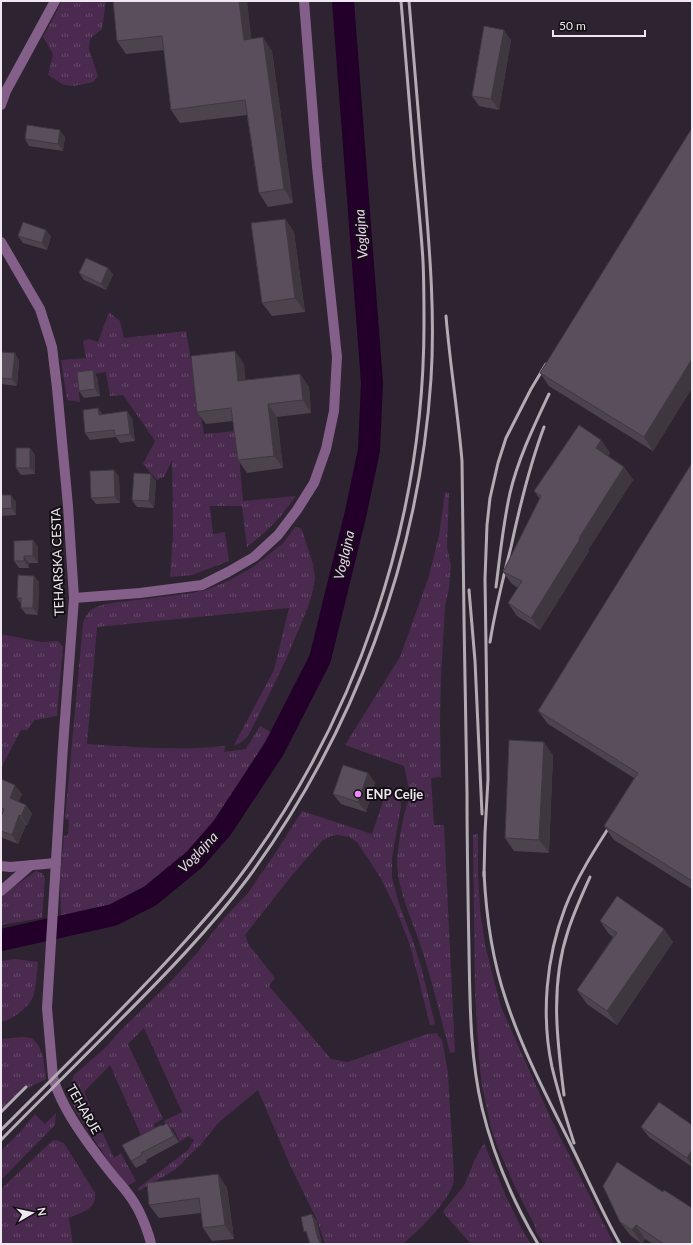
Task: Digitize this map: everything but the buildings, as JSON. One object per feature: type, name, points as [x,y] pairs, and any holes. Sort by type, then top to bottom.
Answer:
[{"type":"street","points":[[1,105],[6,91],[55,1]]},
{"type":"street","points":[[74,598],[140,593],[202,585],[254,557],[278,535],[314,483],[326,449],[334,411],[337,357],[317,167],[304,1]]},
{"type":"street","name":"TEHARSKA CESTA","points":[[1,242],[40,309],[52,347],[68,506],[74,598],[54,894]]},
{"type":"street","points":[[1,866],[10,867],[56,863]]},
{"type":"street","points":[[1,891],[31,865]]},
{"type":"street","name":"TEHARJE","points":[[54,894],[47,1008],[50,1051],[55,1085],[66,1109],[97,1156],[136,1205],[150,1238],[151,1244]]},
{"type":"green space","points":[[62,1],[106,1],[102,29],[90,39],[89,49],[98,76],[93,82],[74,86],[64,85],[48,75],[53,54],[43,37]]},
{"type":"green space","points":[[109,312],[120,321],[124,338],[186,331],[204,434],[237,431],[243,501],[296,496],[280,517],[247,547],[242,506],[210,506],[213,534],[225,532],[229,561],[192,575],[170,577],[173,535],[172,460],[164,477],[157,480],[143,464],[155,441],[123,395],[110,396],[106,372],[77,377],[80,402],[67,400],[61,360],[86,358],[83,341],[89,339],[98,342]]},
{"type":"green space","points":[[445,492],[449,493],[447,547],[451,565],[449,588],[445,607],[441,677],[441,777],[431,778],[434,825],[444,825],[455,1052],[450,1053],[430,976],[406,907],[398,873],[397,856],[399,840],[407,804],[415,789],[409,789],[404,766],[345,745],[400,657],[429,576],[439,535]]},
{"type":"green space","points":[[295,527],[299,527],[302,530],[313,564],[315,579],[312,594],[287,657],[271,691],[248,736],[239,744],[234,745],[274,670],[289,608],[97,627],[87,744],[174,748],[226,746],[224,752],[246,749],[260,726],[271,732],[208,832],[198,845],[146,886],[113,905],[87,914],[61,917],[60,876],[64,836],[68,835],[69,820],[65,819],[83,623],[85,618],[93,608],[111,603],[192,593],[211,588],[228,581],[253,567],[283,543]]},
{"type":"green space","points":[[1,634],[41,642],[58,641],[63,647],[57,716],[35,720],[27,730],[21,730],[1,768]]},
{"type":"green space","points":[[388,786],[400,793],[401,807],[392,858],[392,877],[399,904],[422,970],[435,1024],[430,1025],[410,945],[396,909],[380,877],[357,842],[349,837],[338,835],[331,836],[322,841],[293,874],[245,935],[249,945],[275,978],[269,986],[331,1059],[348,1062],[427,1034],[437,1033],[442,1039],[448,1073],[454,1175],[453,1186],[443,1202],[423,1225],[403,1244],[325,1244],[317,1220],[290,1165],[258,1090],[218,1123],[203,1142],[176,1169],[139,1191],[138,1188],[188,1150],[194,1140],[188,1136],[180,1142],[173,1128],[168,1131],[164,1121],[182,1112],[144,1028],[128,1044],[163,1119],[154,1124],[156,1135],[144,1142],[110,1065],[84,1092],[114,1158],[121,1153],[136,1181],[129,1185],[123,1183],[76,1112],[68,1093],[74,1075],[106,1047],[197,953],[224,918],[248,893],[302,811],[372,834]]},
{"type":"green space","points":[[478,834],[480,909],[485,945],[501,1007],[552,1121],[614,1244],[544,1244],[536,1232],[534,1224],[515,1187],[491,1128],[482,1086],[475,993],[473,835]]},
{"type":"green space","points":[[36,871],[42,873],[45,878],[42,918],[1,925],[1,896]]},
{"type":"green space","points":[[15,959],[38,962],[34,994],[31,1001],[24,1009],[10,1019],[1,1022],[1,961]]},
{"type":"green space","points":[[22,1037],[32,1038],[39,1046],[43,1057],[46,1079],[22,1091],[1,1111],[1,1039]]},
{"type":"green space","points":[[56,1113],[55,1125],[1,1180],[1,1151],[35,1114],[45,1124]]},
{"type":"green space","points":[[56,1140],[64,1143],[95,1193],[95,1199],[91,1207],[69,1218],[73,1244],[1,1244],[1,1189],[52,1141]]},
{"type":"green space","points":[[484,1143],[505,1194],[531,1244],[471,1244],[443,1211],[464,1186],[475,1159]]},
{"type":"waterway","name":"Voglajna","points":[[1,940],[113,915],[150,896],[195,859],[222,828],[274,749],[320,659],[356,512],[369,450],[372,383],[343,1]]},
{"type":"railway","points":[[1,1130],[136,995],[209,915],[237,880],[279,819],[316,754],[348,687],[375,617],[396,546],[412,473],[421,399],[424,277],[401,1]]},
{"type":"railway","points":[[1,1140],[169,970],[218,916],[248,878],[286,822],[320,764],[349,704],[375,642],[396,578],[412,513],[424,446],[431,379],[432,309],[430,263],[409,1]]},
{"type":"railway","points":[[446,316],[462,461],[469,972],[473,1050],[478,1089],[492,1143],[505,1178],[538,1244]]},
{"type":"railway","points":[[484,876],[488,779],[485,579],[487,525],[490,498],[498,463],[506,438],[531,389],[546,364]]},
{"type":"railway","points":[[496,587],[505,516],[513,480],[527,443],[549,394]]},
{"type":"railway","points":[[490,642],[499,594],[521,501],[529,471],[544,427]]},
{"type":"railway","points":[[469,590],[475,661],[482,814]]},
{"type":"railway","points":[[574,1143],[552,1067],[547,1027],[547,987],[553,947],[565,908],[587,863],[613,821]]},
{"type":"railway","points":[[484,872],[486,904],[493,953],[512,1018],[543,1089],[620,1244]]},
{"type":"railway","points":[[564,1095],[557,1033],[557,992],[559,972],[562,951],[568,931],[575,910],[590,877]]},
{"type":"railway","points":[[1,1112],[26,1087]]},
{"type":"place","name":"ENP Celje","points":[[358,794]]}]
